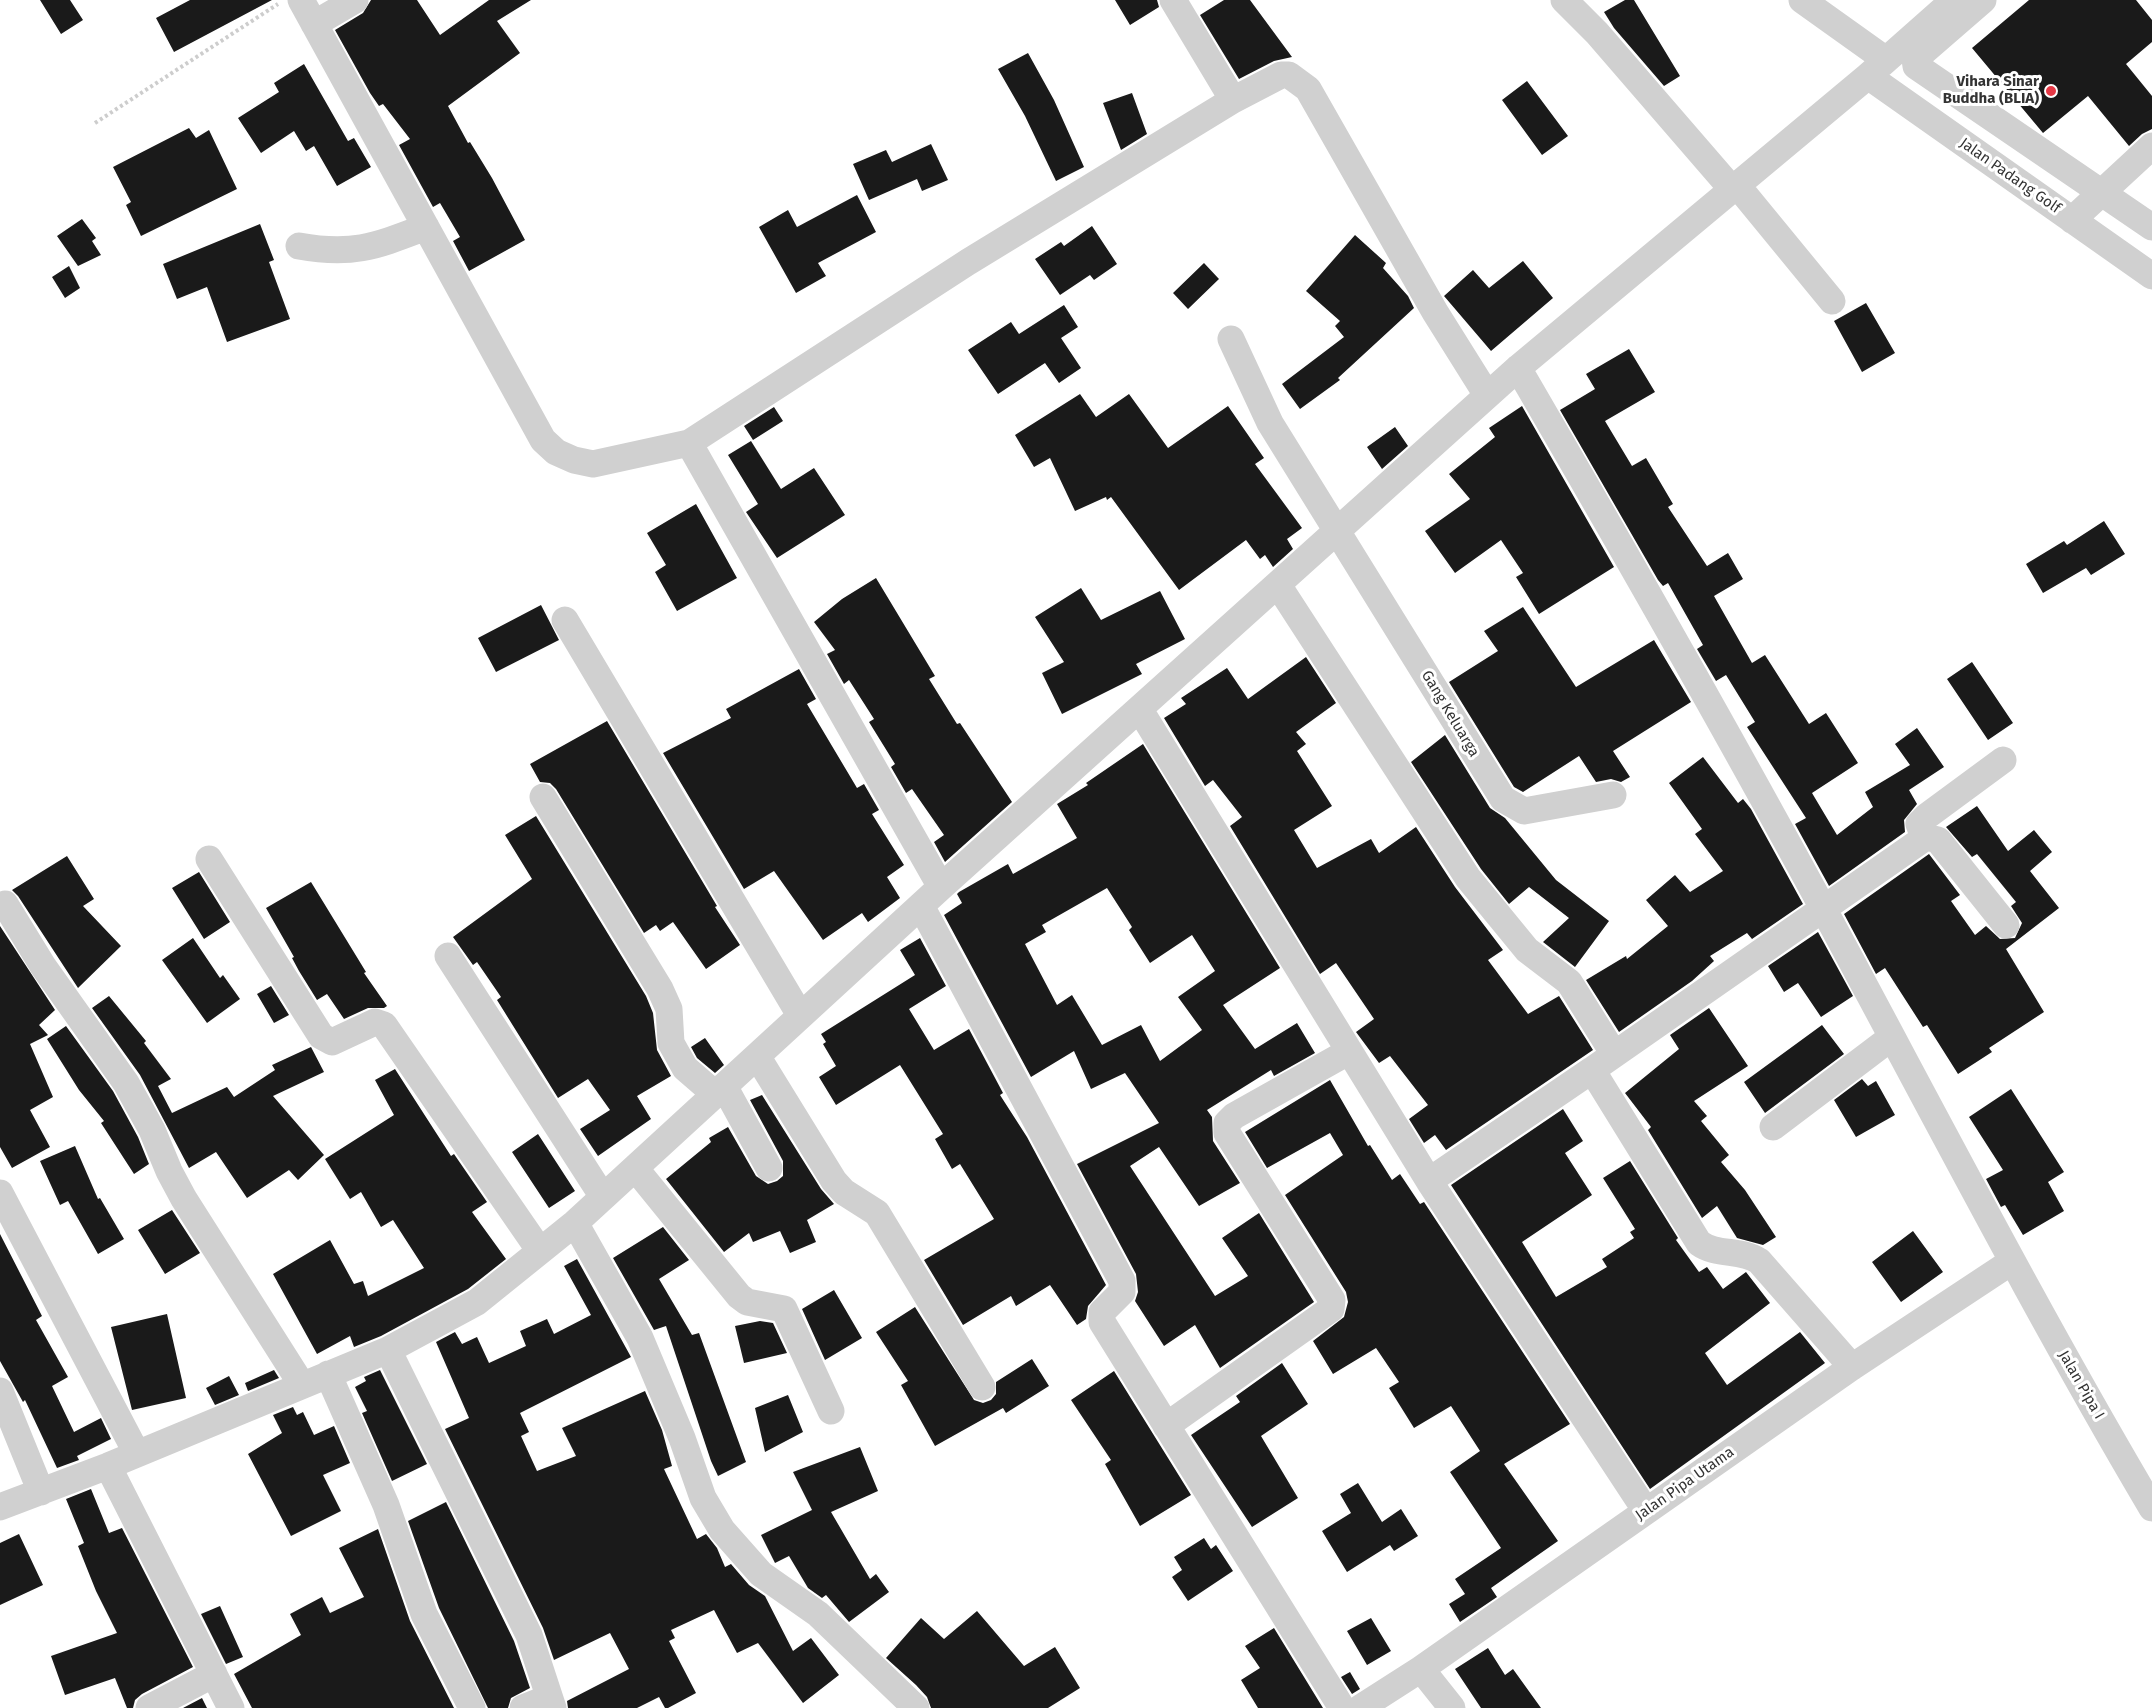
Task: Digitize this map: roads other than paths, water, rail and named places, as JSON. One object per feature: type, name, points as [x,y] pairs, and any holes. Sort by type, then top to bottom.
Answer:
[{"type":"street","points":[[301,0],[543,440],[556,452],[574,460],[593,464],[689,443],[968,262],[1233,100],[1281,75],[1289,75],[1308,89],[1435,312],[1487,395]]},
{"type":"street","points":[[314,24],[355,0]]},
{"type":"street","points":[[1173,0],[1233,100]]},
{"type":"street","points":[[1564,0],[1597,33],[1832,301]]},
{"type":"street","name":"Jalan Padang Golf","points":[[1802,0],[1877,68],[2072,220],[2152,276]]},
{"type":"street","points":[[0,1508],[108,1466],[388,1350],[477,1302],[575,1223],[800,1015],[1487,395],[1733,186],[1877,68],[1954,0]]},
{"type":"street","points":[[1983,0],[1915,59],[1916,66],[2152,227]]},
{"type":"street","points":[[2072,220],[2152,146]]},
{"type":"street","points":[[299,246],[327,251],[352,251],[377,245],[426,227]]},
{"type":"street","name":"Gang Keluarga","points":[[1231,339],[1270,423],[1503,799],[1524,811],[1613,795]]},
{"type":"street","name":"Jalan Pipa I","points":[[1518,368],[1665,621],[1823,909],[2011,1262],[2152,1508]]},
{"type":"street","points":[[689,443],[941,887]]},
{"type":"street","points":[[1278,585],[1468,878],[1527,950],[1569,982],[1614,1054]]},
{"type":"street","points":[[565,620],[800,1015]]},
{"type":"street","points":[[1140,710],[1429,1181],[1646,1511]]},
{"type":"street","points":[[1924,838],[1919,824],[1927,816],[2003,760]]},
{"type":"street","points":[[543,797],[660,989],[669,1010],[670,1043],[685,1068],[720,1090],[769,1168]]},
{"type":"street","points":[[1429,1181],[1924,838],[1938,840],[2006,925]]},
{"type":"street","points":[[209,859],[321,1036],[332,1042],[375,1022],[384,1024],[540,1251]]},
{"type":"street","points":[[5,904],[43,966],[126,1083],[152,1130],[169,1171],[184,1199],[302,1385]]},
{"type":"street","points":[[921,906],[1122,1281],[1122,1292],[1102,1312],[1102,1322],[1342,1708]]},
{"type":"street","points":[[448,956],[603,1197]]},
{"type":"street","points":[[1773,1127],[1892,1038]]},
{"type":"street","points":[[1166,1426],[1327,1313],[1333,1306],[1332,1300],[1227,1133],[1227,1123],[1234,1116],[1348,1052]]},
{"type":"street","points":[[757,1056],[834,1181],[844,1192],[877,1213],[982,1387]]},
{"type":"street","points":[[1592,1070],[1699,1243],[1709,1250],[1750,1257],[1759,1261],[1852,1367]]},
{"type":"street","points":[[635,1168],[739,1296],[747,1302],[784,1309],[831,1411]]},
{"type":"street","points":[[0,1193],[137,1454]]},
{"type":"street","points":[[575,1223],[640,1338],[682,1438],[703,1498],[722,1530],[761,1574],[818,1614],[916,1708]]},
{"type":"street","name":"Jalan Pipa Utama","points":[[1360,1708],[1421,1669],[1852,1367],[2011,1262]]},
{"type":"street","points":[[388,1350],[529,1635],[541,1666],[541,1705]]},
{"type":"street","points":[[328,1374],[386,1505],[424,1614],[472,1708]]},
{"type":"street","points":[[0,1391],[41,1492]]},
{"type":"street","points":[[108,1466],[231,1708]]},
{"type":"street","points":[[1421,1669],[1452,1708]]},
{"type":"street","points":[[149,1708],[214,1674]]},
{"type":"place","name":"Vihara Sinar Buddha (BLIA)","points":[[2051,91]]}]
